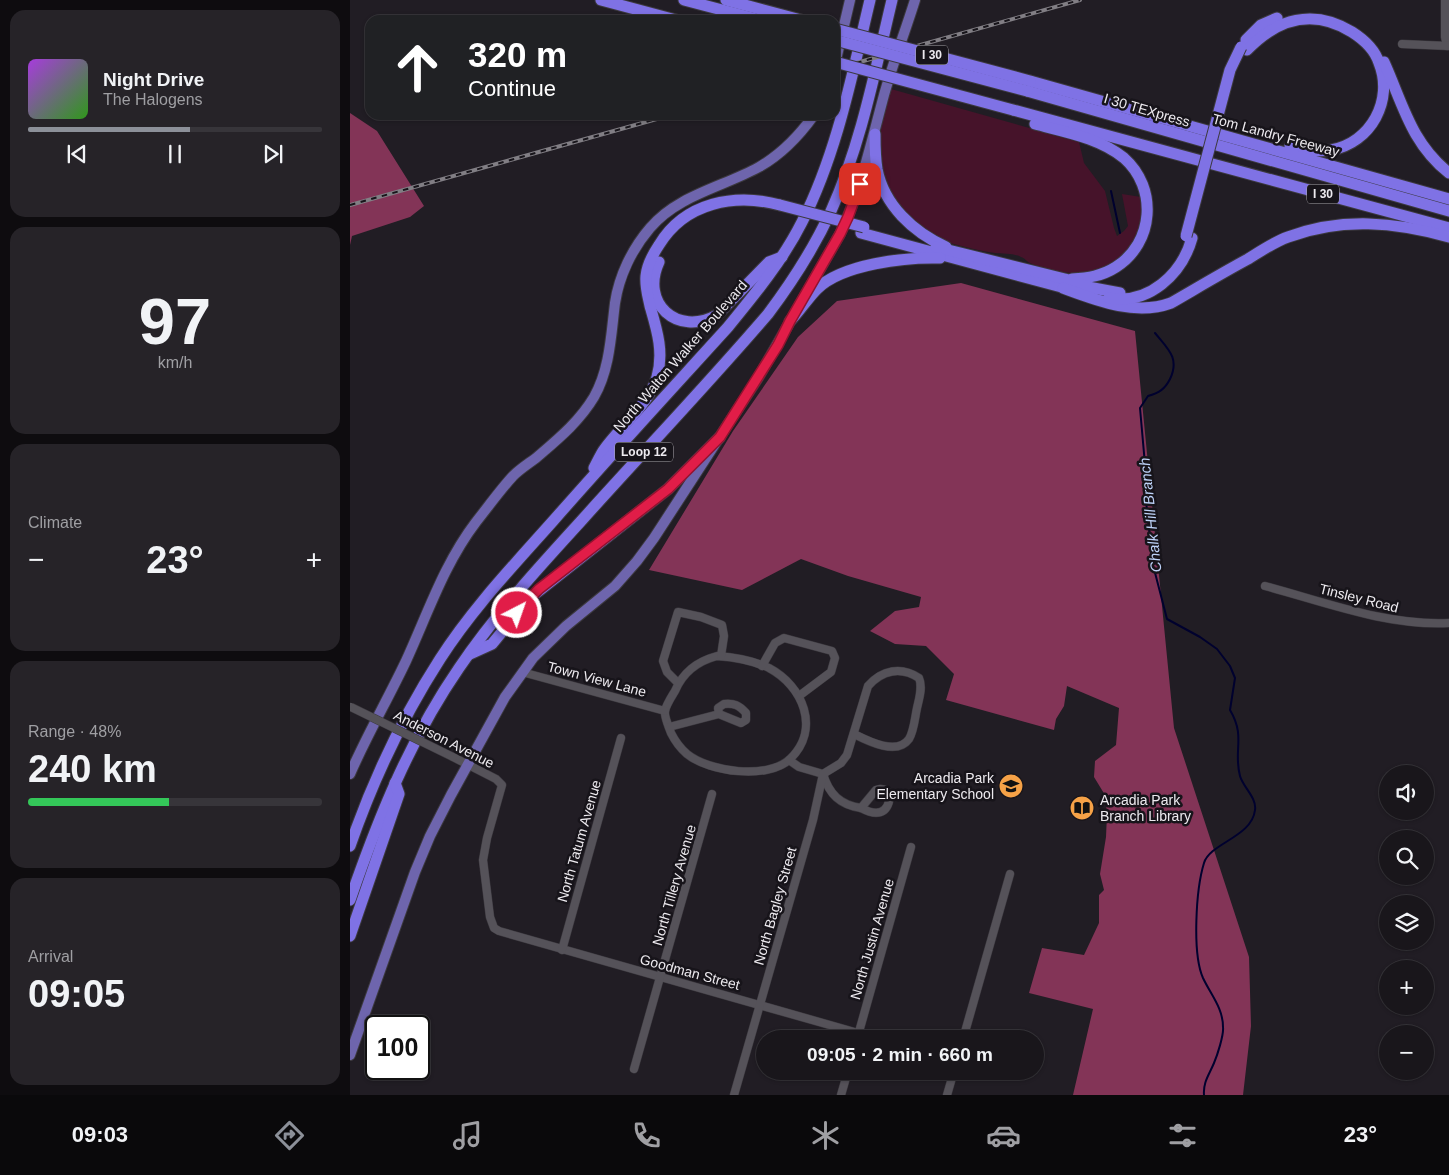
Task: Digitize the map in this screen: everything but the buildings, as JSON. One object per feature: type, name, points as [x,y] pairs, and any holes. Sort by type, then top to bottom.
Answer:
[{"type":"highway","points":[[601,0],[656,15]]},
{"type":"highway","points":[[684,0],[741,15]]},
{"type":"highway","points":[[726,0],[782,15]]},
{"type":"highway","name":"North Walton Walker Boulevard","points":[[840,119],[870,0]]},
{"type":"highway","name":"Loop 12","points":[[350,900],[395,783],[408,755],[438,702],[469,655],[509,602],[742,344],[768,314],[792,281],[822,228],[848,171],[860,132],[892,0]]},
{"type":"highway","points":[[584,486],[604,450],[633,415],[656,381],[661,355],[646,290],[646,276],[650,262],[662,240],[682,219],[707,205],[736,199],[758,200],[778,208],[863,230],[932,252],[953,255],[1114,299],[1142,295],[1160,286],[1176,271],[1187,255],[1189,237],[1236,72],[1248,38],[1261,26],[1277,18],[1299,11],[1321,12],[1348,21],[1365,33],[1385,62],[1407,119],[1416,136],[1434,160],[1449,173]]},
{"type":"highway","points":[[1207,132],[1229,131],[1303,150],[1332,150],[1361,136],[1369,129],[1378,115],[1384,91],[1379,62],[1375,54],[1360,37],[1337,24],[1320,19],[1304,18],[1292,20],[1266,32],[1244,48]]},
{"type":"highway","name":"Tom Landry Freeway","points":[[840,30],[1028,86],[1207,132],[1449,199]]},
{"type":"highway","name":"I 30 TEXpress","points":[[840,41],[1028,86],[1449,211]]},
{"type":"highway","name":"I 30","points":[[840,64],[1449,228]]},
{"type":"highway","points":[[1019,114],[1093,141],[1117,152],[1140,178],[1147,196],[1144,230],[1140,240],[1125,260],[1116,268],[1103,274],[1064,284]]},
{"type":"highway","name":"North Walton Walker Boulevard","points":[[350,846],[364,808],[394,739],[416,698],[441,658],[485,598],[728,327],[782,258],[802,223],[817,189],[840,120]]},
{"type":"highway","points":[[874,134],[877,169],[886,195],[901,214],[926,237],[953,255]]},
{"type":"highway","points":[[778,208],[746,206],[717,209],[691,222],[669,243],[662,254],[654,276],[655,296],[664,311],[677,320],[686,323],[706,321],[717,315],[727,306],[769,262],[782,258]]},
{"type":"highway","points":[[1064,284],[1128,308],[1151,308],[1171,303],[1286,237],[1319,227],[1348,224],[1385,224],[1418,228],[1449,237]]},
{"type":"highway","points":[[790,321],[800,312],[818,288],[847,271],[904,259],[953,255]]},
{"type":"highway","points":[[469,655],[492,644],[530,598],[668,489],[720,437]]},
{"type":"highway","points":[[350,936],[399,794],[395,783]]},
{"type":"main road","points":[[840,42],[850,0]]},
{"type":"main road","points":[[350,1055],[415,872],[438,819],[506,696],[522,672],[547,644],[615,586],[637,561],[669,516],[758,378],[848,217],[864,173],[891,72],[916,0]]},
{"type":"main road","points":[[350,774],[360,750],[388,698],[453,556],[476,522],[514,476],[565,434],[595,396],[603,378],[608,359],[622,275],[639,242],[651,227],[680,203],[750,171],[774,157],[802,131],[810,120]]},
{"type":"street","points":[[1402,44],[1448,46],[1445,37],[1445,0]]},
{"type":"street","name":"Tinsley Road","points":[[1264,586],[1384,618],[1408,622],[1449,623]]},
{"type":"street","points":[[678,683],[667,672],[662,661],[678,612],[701,617],[722,625],[724,636],[721,656]]},
{"type":"street","points":[[762,666],[775,643],[784,638],[832,650],[835,658],[831,672],[799,696]]},
{"type":"street","points":[[721,656],[762,666],[777,674],[799,696],[805,710],[806,733],[800,748],[789,760],[775,767],[750,772],[727,771],[688,755],[681,748],[669,727],[665,711],[678,683],[689,670],[707,659],[721,656]]},
{"type":"street","points":[[789,760],[799,767],[823,774],[841,763],[847,754],[868,686],[874,680],[888,672],[894,671],[911,673],[919,678],[921,687],[916,716],[910,738],[906,742],[891,746],[882,745],[854,734]]},
{"type":"street","name":"Town View Lane","points":[[522,672],[665,711]]},
{"type":"street","name":"Anderson Avenue","points":[[351,706],[468,764],[496,779],[502,785],[483,855],[490,917],[494,928]]},
{"type":"street","points":[[669,727],[719,714]]},
{"type":"street","name":"North Tatum Avenue","points":[[562,950],[620,738]]},
{"type":"street","points":[[823,774],[828,789],[840,800],[851,806],[861,808]]},
{"type":"street","name":"North Bagley Street","points":[[734,1095],[813,820],[823,774]]},
{"type":"street","name":"North Tillery Avenue","points":[[634,1069],[712,794]]},
{"type":"street","name":"North Justin Avenue","points":[[860,1030],[911,847]]},
{"type":"street","points":[[966,1030],[1010,874]]},
{"type":"street","name":"Goodman Street","points":[[494,928],[505,934],[760,1004],[840,1030]]},
{"type":"street","points":[[841,1095],[845,1080]]},
{"type":"street","points":[[947,1095],[951,1080]]},
{"type":"shaded area","points":[[891,89],[1079,142],[1084,163],[1105,191],[1117,236],[1128,226],[1122,194],[1141,197],[1142,213],[1140,227],[1134,241],[1126,253],[1115,263],[1102,270],[1087,273],[1071,273],[1039,267],[1015,255],[972,249],[934,236],[906,214],[896,200],[882,168],[880,133]]},
{"type":"shaded area","points":[[350,113],[377,131],[424,206],[410,217],[352,236],[350,245]]},
{"type":"shaded area","points":[[961,283],[1135,331],[1174,728],[1249,957],[1251,1026],[1243,1095],[1073,1095],[1093,1009],[1029,993],[1042,948],[1084,955],[1099,923],[1099,895],[1104,890],[1100,874],[1106,837],[1107,814],[1105,795],[1094,777],[1095,761],[1116,745],[1119,708],[1067,686],[1064,706],[1056,719],[1054,730],[946,700],[954,674],[926,646],[895,644],[870,631],[895,611],[919,607],[921,597],[848,576],[801,559],[742,590],[649,570],[733,431],[798,337],[837,301]]},
{"type":"waterway","name":"Chalk Hill Branch","points":[[1111,191],[1120,233]]},
{"type":"waterway","name":"Chalk Hill Branch","points":[[1155,333],[1171,354],[1174,365],[1170,379],[1164,388],[1148,396],[1140,408],[1146,476],[1145,492],[1153,565],[1167,619],[1200,637],[1217,649],[1230,666],[1235,678],[1230,710],[1237,728],[1238,767],[1240,776],[1255,806],[1252,819],[1247,827],[1208,856],[1201,874],[1196,921],[1197,953],[1203,978],[1219,1008],[1223,1027],[1218,1051],[1205,1082],[1204,1095]]},
{"type":"railway","points":[[840,68],[1080,0]]},
{"type":"railway","points":[[350,205],[653,120]]},
{"type":"place","name":"Arcadia Park Elementary School","points":[[1011,786]]},
{"type":"place","name":"Arcadia Park Branch Library","points":[[1082,808]]},
{"type":"route","points":[[517,613],[539,589],[668,489],[720,437],[778,345],[840,234],[860,184]]}]
